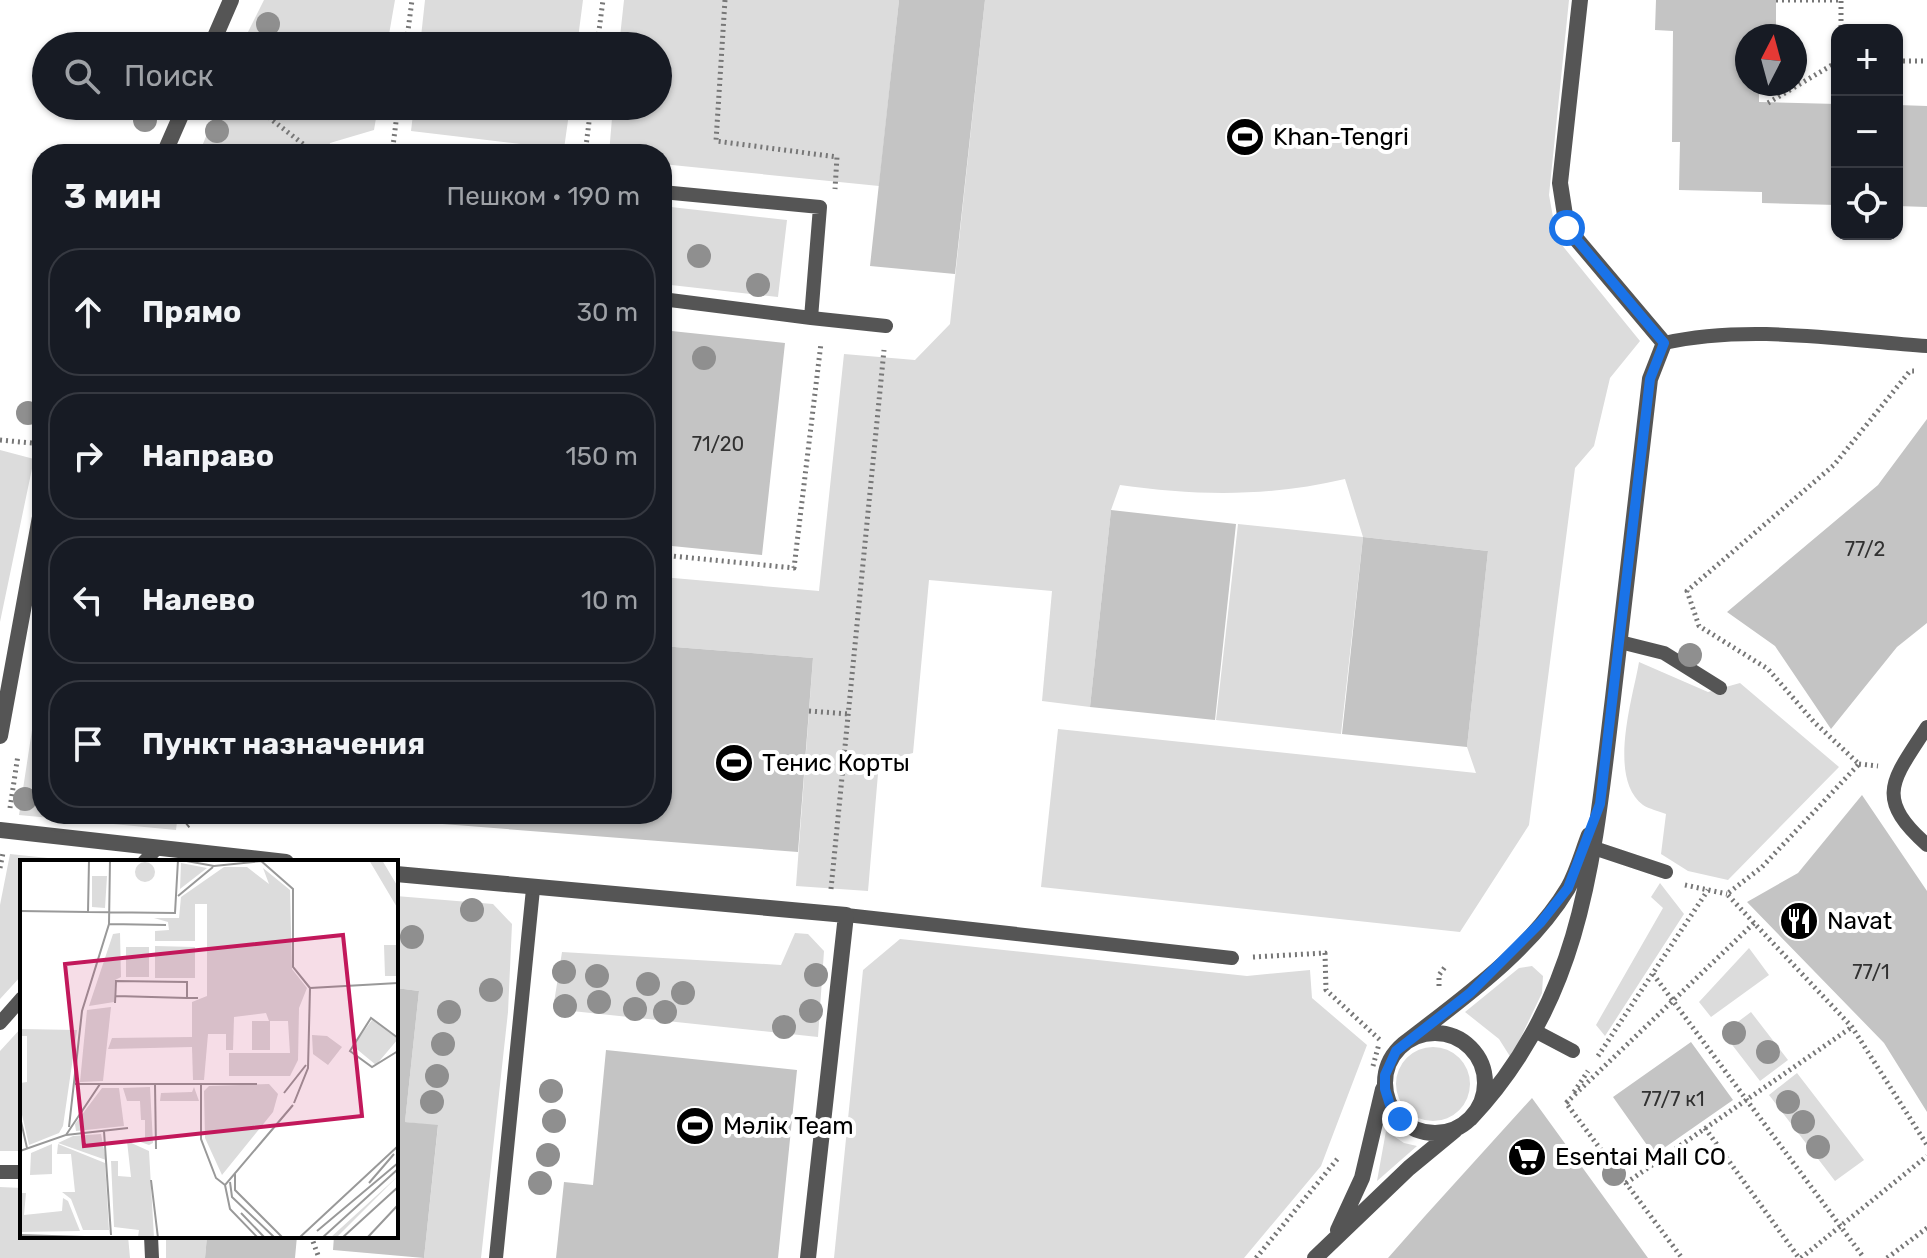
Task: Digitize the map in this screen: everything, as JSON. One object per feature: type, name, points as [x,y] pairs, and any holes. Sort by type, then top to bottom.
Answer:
[{"type":"street","points":[[217,32],[231,0]]},
{"type":"street","points":[[1315,1258],[1465,1123],[1518,1064],[1555,988],[1579,921],[1600,804],[1650,379],[1664,343],[1567,228],[1560,183],[1580,0]]},
{"type":"street","points":[[168,144],[179,120]]},
{"type":"street","points":[[0,736],[32,561]]},
{"type":"street","points":[[1333,1239],[1362,1178],[1385,1075],[1396,1051],[1470,993],[1541,922],[1568,888],[1600,804]]},
{"type":"street","points":[[0,830],[268,860]]},
{"type":"street","points":[[398,874],[533,889],[846,915],[808,1258]]},
{"type":"street","points":[[1385,1075],[1390,1105],[1400,1119],[1413,1128],[1430,1133],[1465,1123],[1483,1095],[1484,1078],[1480,1061],[1470,1048],[1455,1038],[1438,1033],[1421,1035],[1405,1043]]},
{"type":"lane","points":[[672,193],[820,207],[818,319]]},
{"type":"lane","points":[[672,300],[886,326]]},
{"type":"lane","points":[[1664,343],[1701,335],[1752,334],[1927,346]]},
{"type":"lane","points":[[1620,642],[1664,653],[1720,688]]},
{"type":"lane","points":[[1927,727],[1900,769],[1893,799],[1896,814],[1927,845]]},
{"type":"lane","points":[[146,860],[157,848]]},
{"type":"lane","points":[[1594,848],[1666,872]]},
{"type":"lane","points":[[496,1258],[533,889]]},
{"type":"lane","points":[[846,915],[1232,958]]},
{"type":"lane","points":[[0,1023],[20,1000]]},
{"type":"lane","points":[[1535,1031],[1573,1051]]},
{"type":"lane","points":[[151,1238],[152,1258]]},
{"type":"path","points":[[408,32],[412,0]]},
{"type":"path","points":[[599,32],[603,0]]},
{"type":"path","points":[[725,0],[716,141],[837,157],[834,201]]},
{"type":"path","points":[[1776,0],[1841,0],[1841,24]]},
{"type":"path","points":[[1903,61],[1927,61]]},
{"type":"path","points":[[1768,103],[1831,66]]},
{"type":"path","points":[[272,120],[303,144]]},
{"type":"path","points":[[393,144],[396,120]]},
{"type":"path","points":[[586,144],[589,120]]},
{"type":"path","points":[[672,556],[794,568],[818,319]]},
{"type":"path","points":[[828,914],[886,326]]},
{"type":"path","points":[[1727,894],[1762,867],[1859,764],[1814,722],[1768,669],[1699,626],[1687,591],[1834,465],[1910,371],[1919,372]]},
{"type":"path","points":[[0,440],[32,443]]},
{"type":"path","points":[[809,711],[849,714]]},
{"type":"path","points":[[1680,884],[1727,894],[1852,1027],[1927,1145]]},
{"type":"path","points":[[1566,1103],[1708,890]]},
{"type":"path","points":[[1566,1103],[1754,923]]},
{"type":"path","points":[[1232,958],[1325,953],[1326,990],[1380,1040]]},
{"type":"path","points":[[1653,974],[1864,1258]]},
{"type":"path","points":[[1626,1183],[1852,1027]]},
{"type":"path","points":[[1566,1103],[1682,1258]]},
{"type":"path","points":[[1705,1128],[1800,1258],[1927,1156]]},
{"type":"path","points":[[1887,1258],[1927,1228]]},
{"type":"path","points":[[312,1238],[319,1258]]},
{"type":"shaded area","points":[[264,0],[395,0],[389,32],[248,32]]},
{"type":"shaded area","points":[[425,0],[583,0],[579,32],[422,32]]},
{"type":"shaded area","points":[[624,0],[899,0],[879,186],[672,165],[672,144],[610,144],[612,120],[672,120],[672,32],[621,32]]},
{"type":"shaded area","points":[[985,0],[1569,0],[1549,195],[1557,239],[1640,341],[1610,378],[1594,446],[1575,468],[1529,825],[1460,932],[1041,887],[1058,729],[1476,773],[1467,747],[1488,551],[1363,537],[1345,479],[1289,489],[1233,493],[1120,485],[1111,510],[1090,707],[1042,701],[1052,591],[929,580],[913,753],[879,762],[868,891],[796,886],[813,658],[672,647],[672,578],[819,591],[844,354],[915,360],[950,324]]},
{"type":"shaded area","points":[[212,120],[376,120],[374,130],[330,144],[203,144]]},
{"type":"shaded area","points":[[412,120],[568,120],[565,144],[522,144],[411,131]]},
{"type":"shaded area","points":[[672,207],[787,220],[778,297],[672,285]]},
{"type":"shaded area","points":[[0,450],[32,458],[32,469],[0,622]]},
{"type":"shaded area","points":[[1238,524],[1363,537],[1341,734],[1216,720]]},
{"type":"shaded area","points":[[1639,662],[1708,692],[1740,683],[1839,767],[1728,880],[1688,871],[1661,854],[1666,814],[1643,805],[1632,793],[1626,776],[1625,737]]},
{"type":"shaded area","points":[[32,730],[32,816],[19,815]]},
{"type":"shaded area","points":[[113,824],[177,824],[176,830]]},
{"type":"shaded area","points":[[10,854],[67,860],[20,860],[20,977],[0,999],[0,905]]},
{"type":"shaded area","points":[[1660,883],[1684,914],[1605,1036],[1596,1025],[1663,908],[1651,897]]},
{"type":"shaded area","points":[[398,896],[493,904],[512,924],[508,1012],[481,1258],[424,1258],[438,1126],[405,1122],[419,991],[398,988]]},
{"type":"shaded area","points":[[795,933],[808,934],[824,951],[818,1037],[553,1009],[562,952],[781,965]]},
{"type":"shaded area","points":[[900,939],[1247,976],[1310,970],[1312,998],[1367,1045],[1321,1166],[1244,1258],[834,1258],[863,970]]},
{"type":"shaded area","points":[[1749,948],[1769,975],[1711,1017],[1699,1002]]},
{"type":"shaded area","points":[[1532,966],[1543,976],[1542,993],[1511,1058],[1499,1039],[1465,1012],[1519,968]]},
{"type":"shaded area","points":[[1751,1012],[1788,1060],[1760,1081],[1723,1033]]},
{"type":"shaded area","points":[[20,1029],[20,1151],[0,1151],[0,1051]]},
{"type":"shaded area","points":[[1433,1047],[1447,1050],[1459,1058],[1467,1070],[1470,1084],[1467,1098],[1459,1110],[1447,1118],[1433,1121],[1419,1118],[1407,1110],[1399,1098],[1396,1084],[1399,1070],[1407,1058],[1419,1050]]},
{"type":"shaded area","points":[[1797,1073],[1864,1160],[1835,1181],[1769,1095]]},
{"type":"shaded area","points":[[1386,1131],[1404,1143],[1417,1146],[1377,1181]]},
{"type":"shaded area","points":[[0,1187],[20,1188],[20,1238],[128,1238],[130,1258],[0,1258]]},
{"type":"shaded area","points":[[166,1238],[207,1238],[205,1258],[166,1258]]},
{"type":"building","points":[[899,0],[985,0],[955,274],[870,266]]},
{"type":"building","points":[[1656,0],[1776,0],[1776,24],[1735,24],[1735,96],[1759,96],[1759,102],[1831,104],[1831,205],[1762,203],[1762,192],[1679,190],[1680,142],[1672,142],[1673,31],[1655,30]]},
{"type":"building","points":[[1903,105],[1927,106],[1927,207],[1903,206]]},
{"type":"building","points":[[672,331],[785,343],[762,555],[672,546]]},
{"type":"building","points":[[1927,419],[1927,623],[1897,647],[1831,729],[1775,646],[1727,612],[1878,485]]},
{"type":"building","points":[[1111,510],[1236,524],[1215,720],[1090,707]]},
{"type":"building","points":[[1363,537],[1488,551],[1467,747],[1342,734]]},
{"type":"building","name":"Тенис Корты","points":[[672,647],[813,658],[798,852],[442,824],[672,824]]},
{"type":"building","points":[[1862,795],[1927,891],[1927,1112],[1884,1043],[1747,902],[1798,873]]},
{"type":"building","points":[[398,988],[419,991],[405,1122],[438,1125],[424,1258],[333,1250],[334,1238],[398,1238]]},
{"type":"building","points":[[1691,1042],[1733,1100],[1654,1155],[1613,1097]]},
{"type":"building","name":"Мәлік Team","points":[[606,1050],[797,1070],[778,1258],[556,1258],[564,1182],[593,1185]]},
{"type":"building","name":"Esentai Mall СО","points":[[1532,1098],[1648,1258],[1388,1258],[1425,1216]]},
{"type":"building","points":[[207,1238],[297,1238],[295,1258],[205,1258]]},
{"type":"place","name":"Khan-Tengri","points":[[1245,137]]},
{"type":"place","name":"Тенис Корты","points":[[734,763]]},
{"type":"place","name":"Navat","points":[[1799,921]]},
{"type":"place","name":"Мәлік Team","points":[[695,1126]]},
{"type":"place","name":"Esentai Mall СО","points":[[1527,1157]]},
{"type":"route","points":[[1400,1119],[1390,1105],[1385,1089],[1385,1075],[1396,1051],[1470,993],[1541,922],[1568,888],[1600,804],[1650,379],[1664,343],[1567,228]]}]
